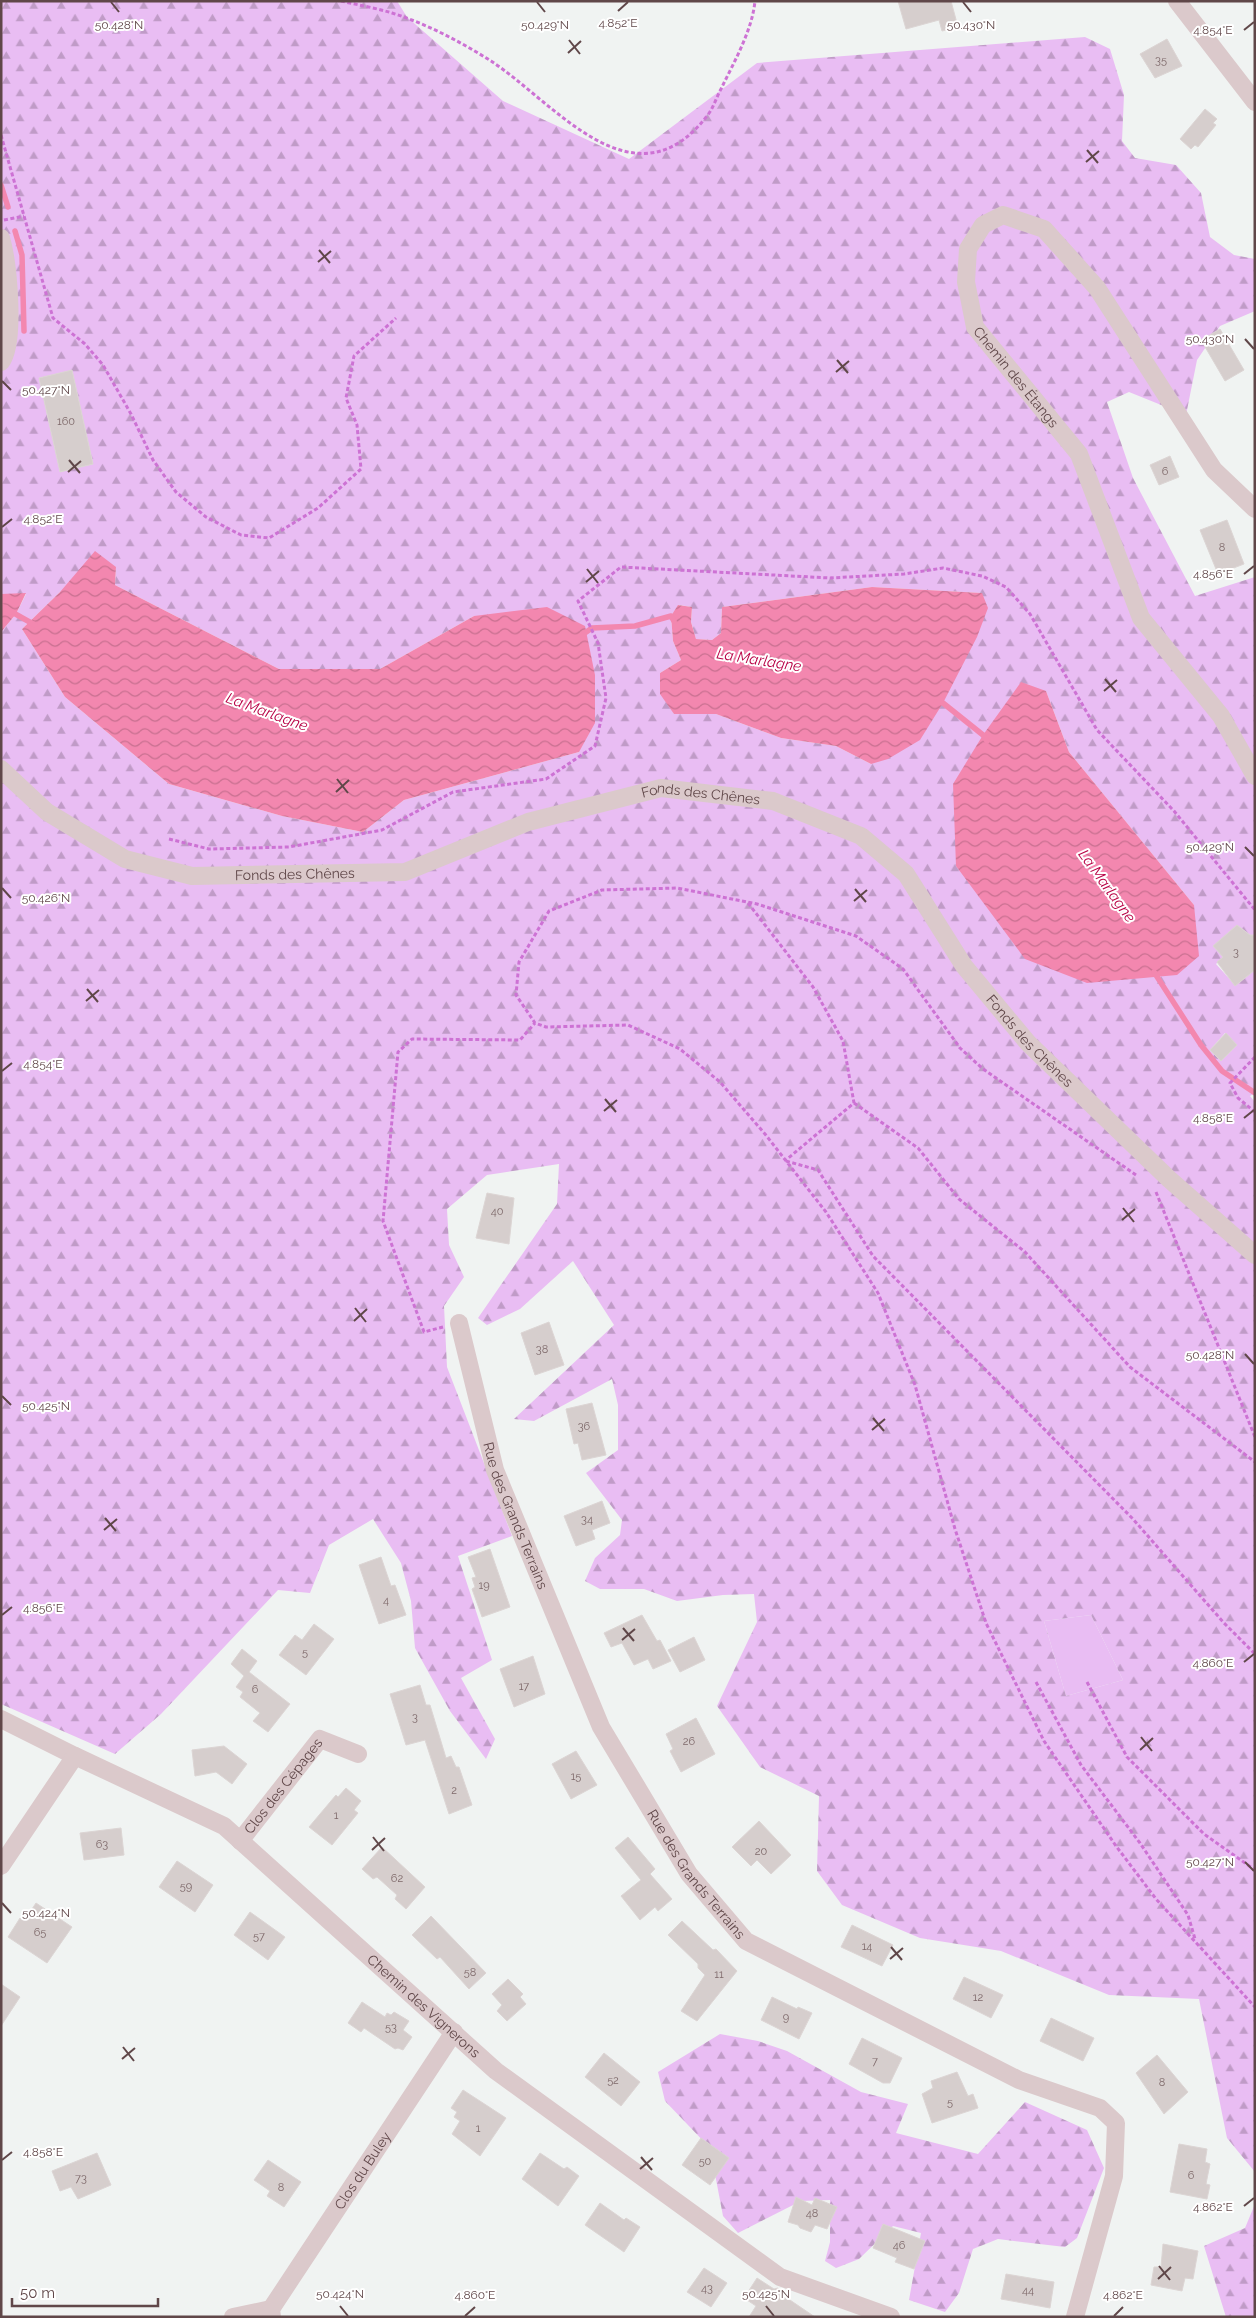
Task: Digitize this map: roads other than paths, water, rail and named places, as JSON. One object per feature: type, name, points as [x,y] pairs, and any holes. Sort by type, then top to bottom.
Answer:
[{"type":"street","points":[[1177,1],[1255,102]]},
{"type":"street","name":"Chemin des Étangs","points":[[1255,510],[1214,470],[1097,288],[1044,229],[1003,215],[983,225],[968,249],[966,282],[975,327],[1079,454],[1141,618],[1221,716],[1255,776]]},
{"type":"street","points":[[1,238],[10,319],[8,349],[1,362]]},
{"type":"street","name":"Fonds des Chênes","points":[[1,769],[47,812],[125,860],[192,876],[405,872],[528,822],[661,788],[773,801],[861,836],[906,874],[964,966],[1028,1043],[1170,1179],[1255,1255]]},
{"type":"street","name":"Rue des Grands Terrains","points":[[459,1323],[495,1470],[600,1727],[689,1874],[746,1940],[1019,2080],[1100,2108],[1116,2123],[1114,2176],[1075,2317]]},
{"type":"street","name":"Chemin des Vignerons","points":[[1,1719],[224,1826],[496,2071],[780,2277],[892,2317]]},
{"type":"street","name":"Clos des Cépages","points":[[240,1841],[320,1739],[358,1754]]},
{"type":"street","points":[[1,1866],[75,1756]]},
{"type":"street","name":"Clos du Buley","points":[[233,2317],[271,2313],[454,2032]]},
{"type":"water","points":[[95,551],[116,567],[115,585],[279,669],[380,669],[474,616],[547,607],[585,626],[595,675],[595,723],[579,752],[404,800],[363,832],[282,816],[169,784],[65,697],[22,629],[60,592]]},
{"type":"water","points":[[872,587],[982,593],[988,608],[977,637],[943,703],[920,740],[888,759],[871,764],[836,746],[781,738],[716,714],[674,714],[660,694],[660,673],[681,660],[673,641],[671,616],[678,605],[692,607],[691,622],[696,639],[712,640],[721,633],[722,607]]},
{"type":"water","points":[[26,593],[16,614],[1,632],[1,594]]},
{"type":"water","points":[[1021,682],[1046,691],[1069,752],[1194,905],[1199,956],[1177,975],[1087,983],[1025,959],[956,866],[953,784],[983,735]]},
{"type":"waterway","points":[[1,185],[8,207]]},
{"type":"waterway","points":[[15,231],[22,255],[24,331]]},
{"type":"waterway","name":"La Marlagne","points":[[1,606],[35,625]]},
{"type":"waterway","name":"La Marlagne","points":[[582,635],[592,628],[635,626],[671,616],[674,621]]},
{"type":"waterway","name":"La Marlagne","points":[[936,702],[943,703],[983,735],[987,741]]},
{"type":"waterway","name":"La Marlagne","points":[[1154,972],[1201,1045],[1222,1071],[1255,1093]]}]
